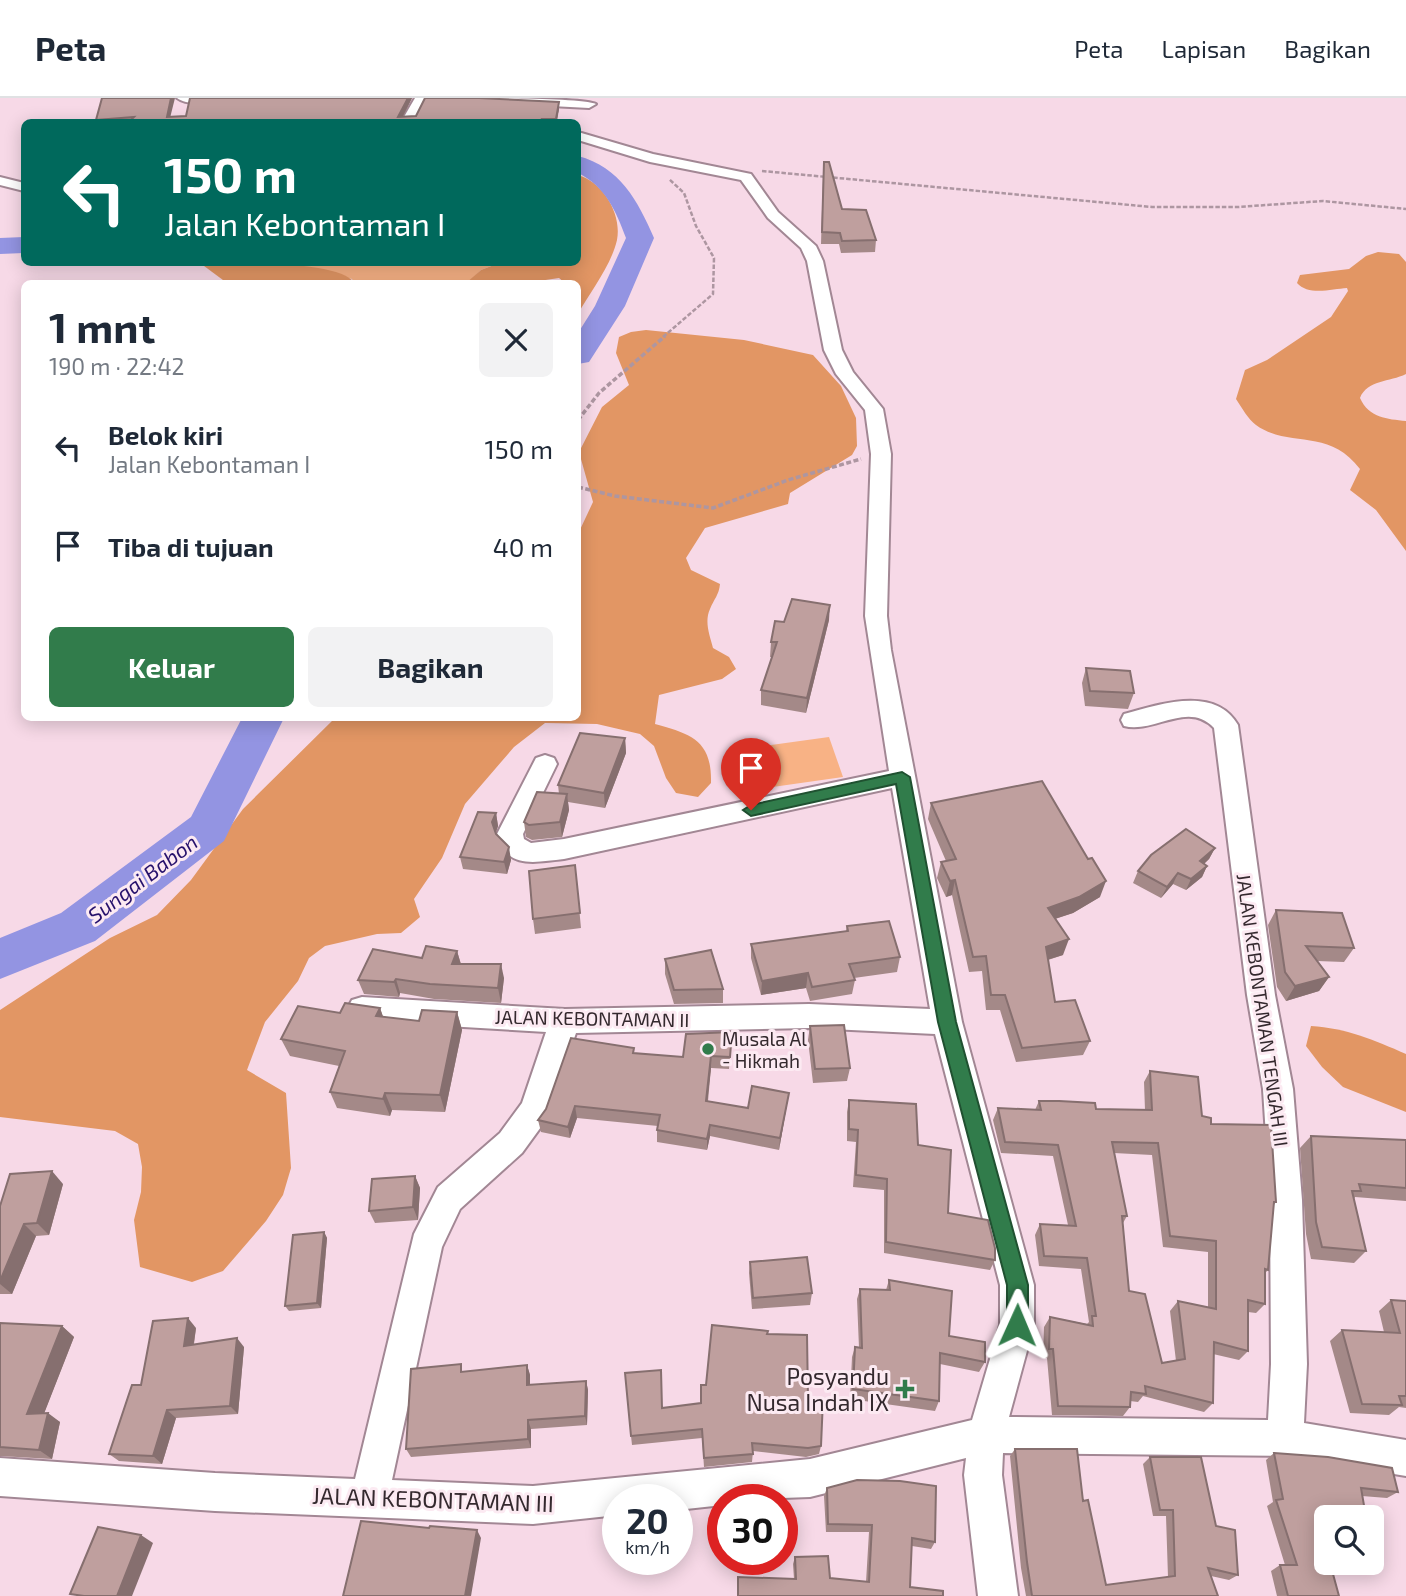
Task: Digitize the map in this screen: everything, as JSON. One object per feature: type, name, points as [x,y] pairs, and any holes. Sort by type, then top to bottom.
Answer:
[{"type":"street","points":[[183,102],[211,98]]},
{"type":"street","points":[[410,119],[422,98]]},
{"type":"street","points":[[474,98],[501,105],[591,101]]},
{"type":"street","points":[[577,119],[591,101]]},
{"type":"street","points":[[581,137],[650,158],[741,175],[752,185],[773,215],[808,246],[815,261],[830,325],[833,351],[845,374],[874,409],[881,454],[876,615],[902,777],[947,1022],[1017,1285],[1017,1325],[986,1435],[984,1488],[998,1596]]},
{"type":"street","points":[[0,181],[21,186]]},
{"type":"street","name":"JALAN KEBONTAMAN TENGAH III","points":[[1133,720],[1201,708],[1220,717],[1226,725],[1259,982],[1278,1088],[1286,1200],[1289,1364],[1285,1438]]},
{"type":"street","points":[[545,764],[510,834],[513,845],[528,853],[564,849],[902,777]]},
{"type":"street","name":"JALAN KEBONTAMAN II","points":[[362,1009],[565,1021],[809,1016],[947,1022]]},
{"type":"street","points":[[369,1498],[426,1245],[449,1198],[512,1143],[535,1110],[565,1021]]},
{"type":"street","name":"JALAN KEBONTAMAN III","points":[[0,1477],[215,1492],[533,1505],[721,1489],[823,1476],[986,1435],[1285,1438],[1406,1458]]},
{"type":"path","points":[[581,416],[600,393],[713,294],[714,258],[696,226],[684,192],[655,167],[650,158]]},
{"type":"path","points":[[741,175],[769,171],[1152,207],[1238,207],[1322,201],[1406,209]]},
{"type":"path","points":[[581,488],[615,496],[713,508],[788,480],[881,454]]},
{"type":"shaded area","points":[[581,176],[595,184],[609,200],[617,220],[617,240],[610,259],[581,309],[581,280],[469,280],[481,270],[491,266],[581,266]]},
{"type":"shaded area","points":[[1378,252],[1399,254],[1406,262],[1406,374],[1373,385],[1363,392],[1360,398],[1374,414],[1406,421],[1406,551],[1376,510],[1350,490],[1360,469],[1348,456],[1322,443],[1269,432],[1253,423],[1236,399],[1245,370],[1267,360],[1331,317],[1348,291],[1347,288],[1320,291],[1307,289],[1297,283],[1300,275],[1349,269],[1366,256]]},
{"type":"shaded area","points":[[204,266],[307,266],[345,275],[351,280],[223,280]]},
{"type":"shaded area","points":[[302,266],[491,266],[481,270],[470,280],[352,279]]},
{"type":"shaded area","points":[[646,330],[744,340],[813,355],[841,386],[856,418],[857,446],[852,455],[790,493],[788,504],[705,528],[686,558],[691,570],[720,584],[708,614],[708,629],[713,648],[729,657],[736,669],[722,679],[659,695],[655,724],[679,731],[697,741],[708,757],[711,783],[698,797],[676,793],[666,778],[654,746],[640,734],[597,724],[545,723],[514,747],[465,804],[442,858],[414,899],[420,917],[401,933],[377,934],[325,946],[309,958],[298,981],[265,1022],[247,1070],[286,1093],[291,1168],[283,1195],[266,1221],[223,1271],[192,1282],[140,1267],[134,1220],[141,1192],[142,1167],[138,1144],[115,1131],[0,1117],[0,1010],[110,938],[157,915],[191,880],[243,809],[332,721],[581,721],[581,528],[593,502],[581,459],[581,448],[602,407],[629,385],[616,353],[619,337]]},
{"type":"shaded area","points":[[829,737],[843,777],[738,792],[727,751]]},
{"type":"shaded area","points":[[1311,1026],[1348,1032],[1406,1054],[1406,1112],[1343,1087],[1322,1067],[1306,1046]]},
{"type":"building","points":[[102,98],[171,98],[167,117],[186,116],[190,98],[408,98],[398,117],[416,116],[425,98],[559,102],[556,119],[96,119]]},
{"type":"building","points":[[824,162],[829,162],[842,209],[866,210],[876,240],[842,241],[840,233],[822,232]]},
{"type":"building","points":[[792,599],[830,605],[807,698],[761,690],[777,642],[771,642],[775,621],[784,622]]},
{"type":"building","points":[[1086,668],[1130,671],[1134,693],[1090,691]]},
{"type":"building","points":[[580,733],[625,738],[604,793],[558,785]]},
{"type":"building","points":[[1042,781],[1088,859],[1092,858],[1106,881],[1079,897],[1048,908],[1069,939],[1046,947],[1055,1002],[1075,1000],[1090,1041],[1022,1048],[1005,995],[991,995],[986,956],[973,957],[955,880],[950,881],[941,862],[956,859],[931,803]]},
{"type":"building","points":[[537,792],[567,794],[560,822],[529,825],[524,822]]},
{"type":"building","points":[[478,812],[496,813],[492,822],[496,834],[509,847],[504,862],[460,857]]},
{"type":"building","points":[[1186,829],[1215,848],[1200,861],[1207,866],[1191,879],[1178,873],[1167,887],[1138,871],[1151,855]]},
{"type":"building","points":[[575,865],[580,913],[533,919],[529,871]]},
{"type":"building","points":[[1276,910],[1342,913],[1354,948],[1306,946],[1329,977],[1295,986],[1285,972]]},
{"type":"building","points":[[889,921],[900,957],[849,964],[855,980],[812,987],[808,973],[762,981],[751,944],[848,931],[847,926]]},
{"type":"building","points":[[426,946],[457,951],[452,964],[501,964],[498,988],[396,979],[394,982],[358,980],[373,949],[422,958]]},
{"type":"building","points":[[711,950],[723,989],[674,990],[665,959]]},
{"type":"building","points":[[345,1003],[380,1008],[376,1016],[419,1021],[422,1010],[457,1012],[440,1095],[385,1093],[383,1099],[330,1092],[345,1051],[281,1039],[298,1006],[340,1013]]},
{"type":"building","points":[[844,1025],[850,1068],[815,1069],[810,1026]]},
{"type":"building","points":[[732,1032],[730,1057],[711,1056],[706,1101],[748,1108],[752,1086],[789,1093],[780,1138],[710,1125],[707,1139],[657,1130],[660,1115],[575,1106],[568,1127],[538,1120],[546,1109],[571,1038],[634,1048],[633,1053],[683,1057],[686,1034]]},
{"type":"building","points":[[1150,1071],[1198,1077],[1202,1116],[1211,1118],[1211,1124],[1271,1125],[1276,1202],[1268,1270],[1265,1269],[1265,1304],[1248,1300],[1248,1351],[1214,1342],[1213,1403],[1145,1386],[1146,1394],[1131,1392],[1130,1407],[1058,1406],[1053,1349],[1049,1349],[1050,1317],[1093,1326],[1092,1316],[1096,1316],[1087,1258],[1044,1256],[1040,1224],[1076,1226],[1058,1145],[1005,1142],[998,1108],[1041,1110],[1039,1101],[1059,1101],[1095,1103],[1096,1109],[1152,1110]],"holes":[[[1112,1142],[1158,1143],[1170,1236],[1216,1241],[1216,1309],[1178,1301],[1185,1359],[1162,1363],[1145,1294],[1129,1291],[1122,1216],[1127,1216]]]},
{"type":"building","points":[[849,1100],[916,1104],[918,1145],[951,1150],[948,1213],[988,1220],[995,1260],[886,1242],[887,1179],[856,1175],[858,1130],[849,1129]]},
{"type":"building","points":[[1311,1136],[1406,1140],[1406,1188],[1359,1184],[1361,1191],[1352,1191],[1366,1251],[1322,1247],[1316,1222]]},
{"type":"building","points":[[52,1171],[37,1223],[24,1224],[0,1281],[0,1206],[10,1174]]},
{"type":"building","points":[[415,1176],[413,1207],[369,1211],[372,1179]]},
{"type":"building","points":[[324,1232],[317,1303],[285,1306],[293,1235]]},
{"type":"building","points":[[807,1257],[812,1293],[753,1298],[750,1262]]},
{"type":"building","points":[[889,1280],[952,1291],[949,1336],[985,1342],[985,1362],[940,1353],[939,1401],[853,1389],[855,1347],[862,1348],[860,1289],[890,1290]]},
{"type":"building","points":[[1391,1300],[1406,1301],[1406,1396],[1399,1396],[1402,1405],[1362,1404],[1342,1330],[1400,1333]]},
{"type":"building","points":[[188,1318],[184,1346],[237,1338],[230,1406],[167,1410],[153,1456],[109,1454],[132,1385],[141,1385],[153,1321]]},
{"type":"building","points":[[0,1323],[62,1326],[27,1414],[48,1413],[39,1450],[0,1447]]},
{"type":"building","points":[[712,1325],[768,1331],[767,1334],[807,1335],[808,1398],[823,1399],[821,1446],[808,1448],[752,1443],[753,1454],[704,1458],[702,1429],[631,1436],[625,1373],[661,1370],[662,1408],[701,1403],[701,1385],[706,1385]]},
{"type":"building","points":[[461,1364],[461,1372],[527,1365],[527,1385],[586,1381],[585,1416],[528,1420],[528,1439],[406,1449],[411,1369]]},
{"type":"building","points":[[1015,1449],[1077,1449],[1083,1501],[1088,1500],[1106,1585],[1175,1576],[1173,1510],[1160,1510],[1150,1457],[1201,1457],[1216,1526],[1235,1530],[1238,1575],[1208,1568],[1218,1596],[1032,1596]]},
{"type":"building","points":[[1274,1453],[1328,1457],[1392,1468],[1398,1492],[1361,1488],[1364,1505],[1314,1505],[1314,1575],[1333,1575],[1339,1596],[1288,1596],[1280,1565],[1297,1565],[1276,1500],[1283,1499]]},
{"type":"building","points":[[857,1480],[900,1481],[936,1486],[935,1542],[912,1538],[910,1587],[943,1591],[943,1596],[738,1596],[738,1577],[796,1579],[798,1557],[828,1556],[830,1578],[869,1582],[872,1525],[828,1524],[827,1488]]},
{"type":"building","points":[[361,1521],[477,1530],[465,1596],[343,1596]]},
{"type":"building","points":[[98,1527],[141,1535],[117,1596],[70,1594]]},
{"type":"waterway","name":"Sungai Babon","points":[[581,165],[610,183],[624,202],[640,238],[610,306],[581,350]]},
{"type":"waterway","name":"Sungai Babon","points":[[0,246],[21,245]]},
{"type":"waterway","name":"Sungai Babon","points":[[0,959],[78,927],[208,829],[262,721]]},
{"type":"place","name":"Musala Al - Hikmah","points":[[708,1049]]},
{"type":"place","name":"Posyandu Nusa Indah IX","points":[[905,1389]]},
{"type":"route","points":[[751,810],[902,777],[947,1022],[1007,1238],[1017,1285],[1017,1325]]}]
